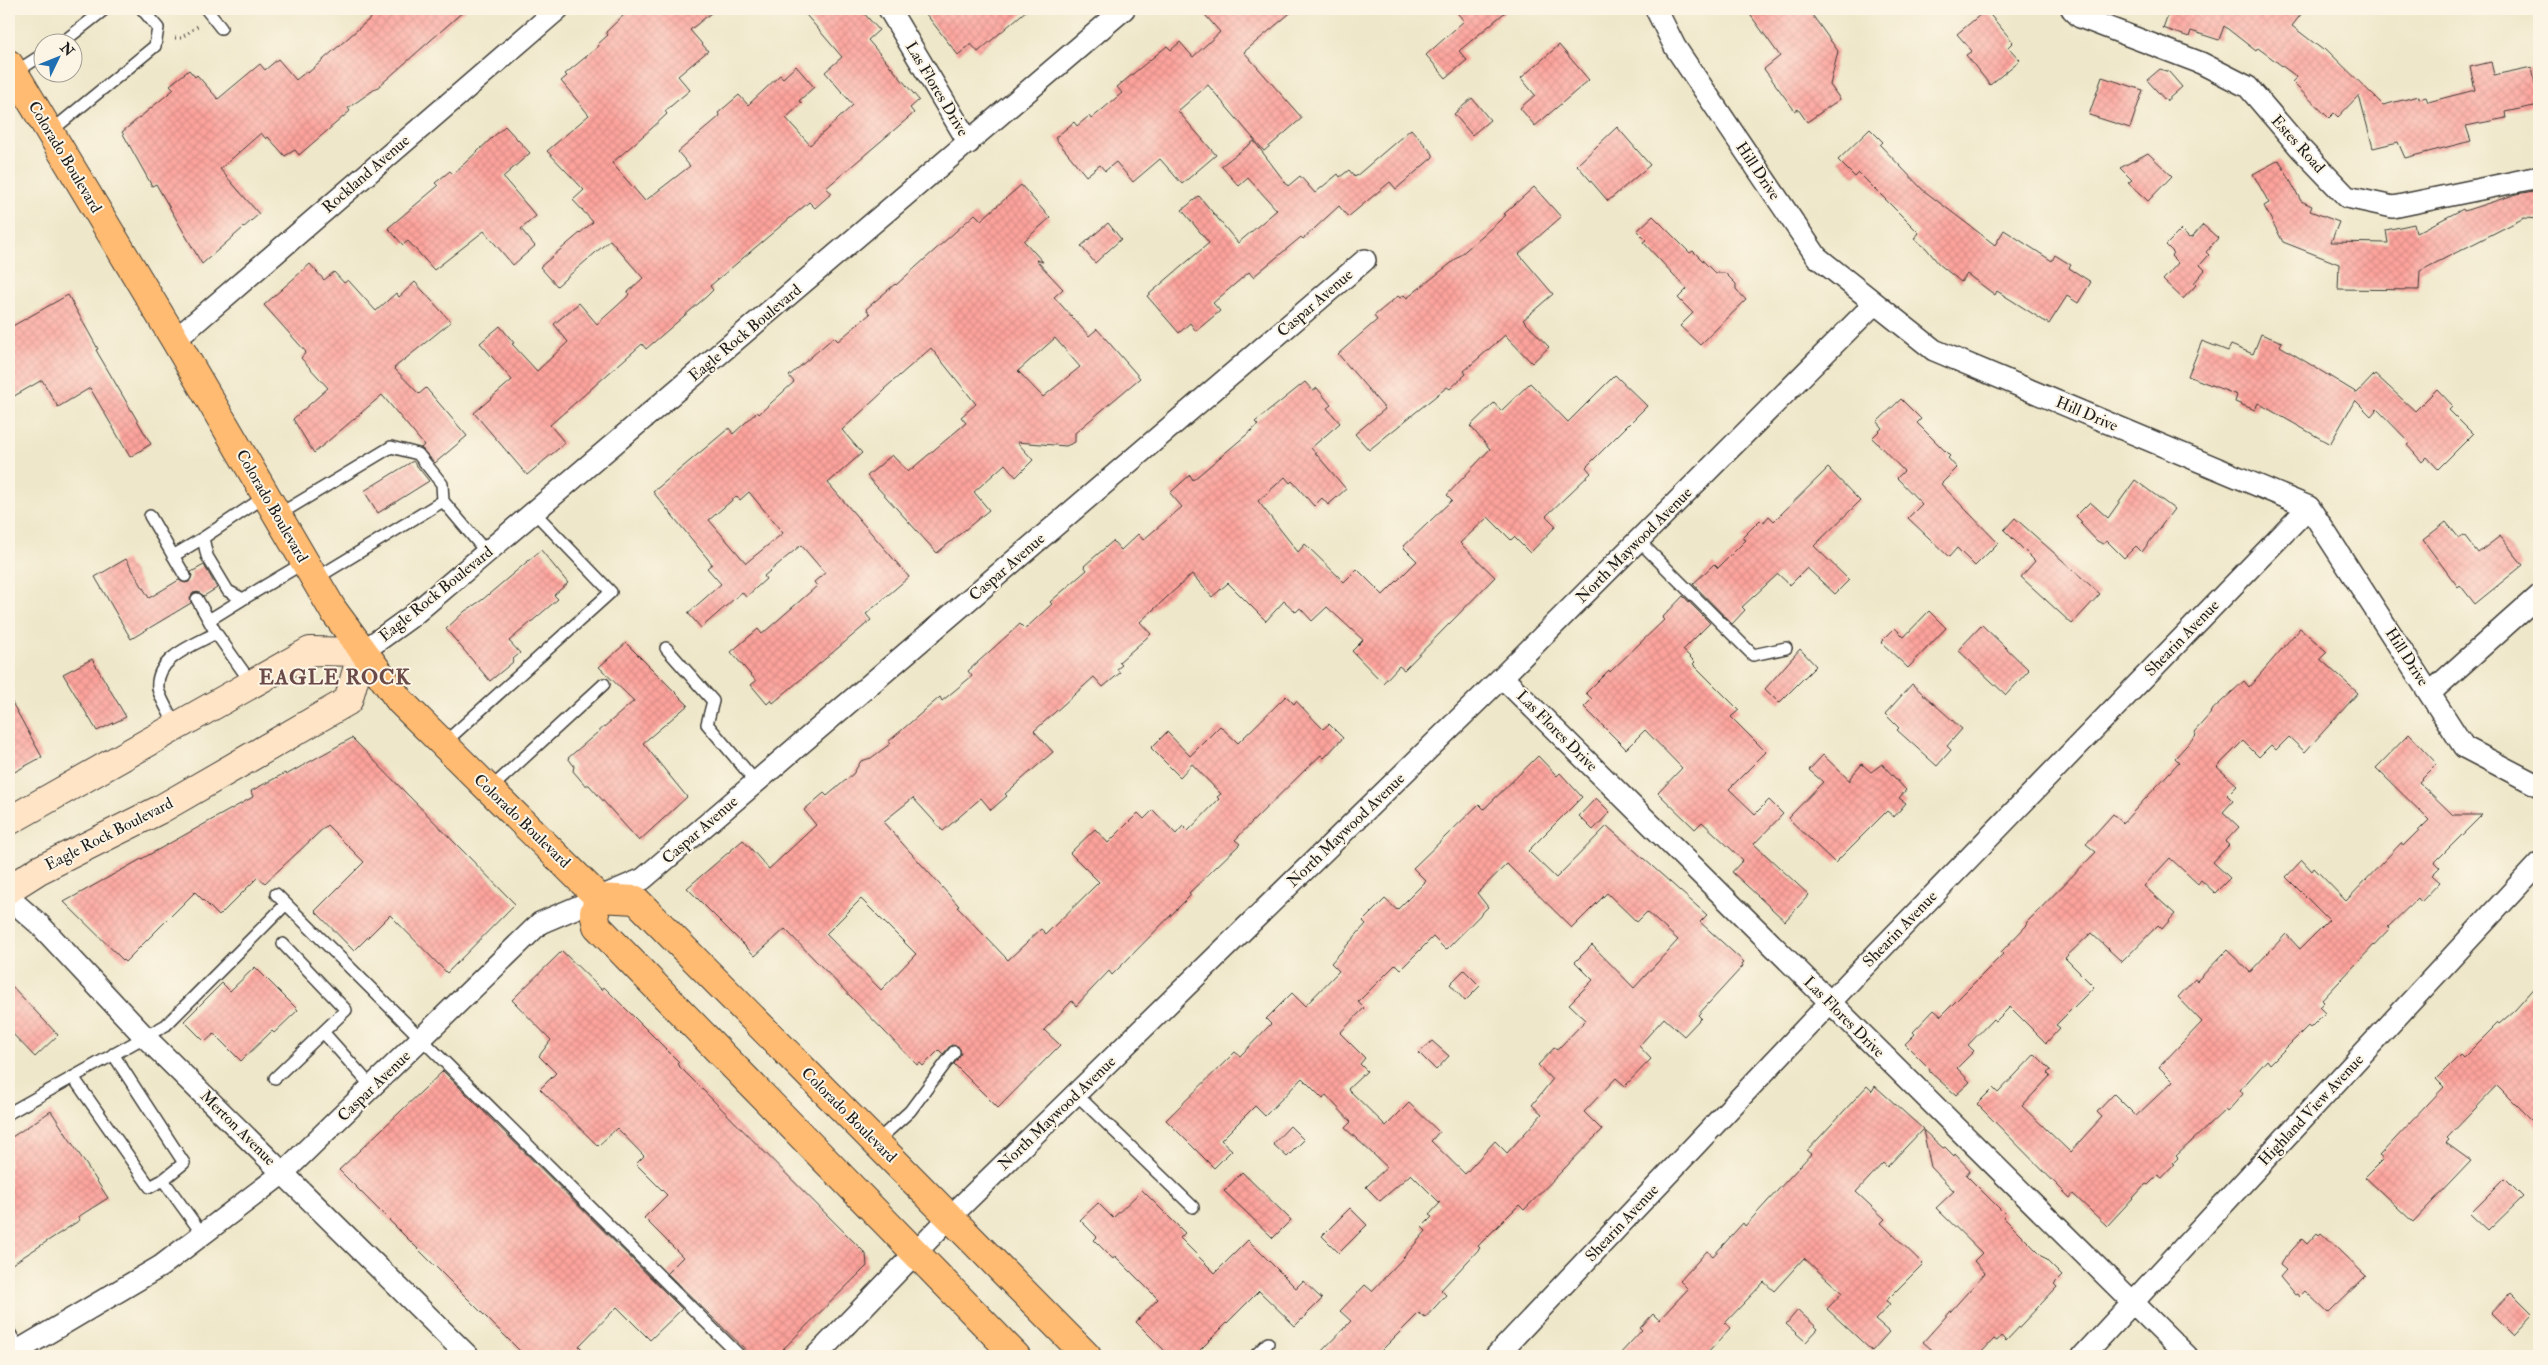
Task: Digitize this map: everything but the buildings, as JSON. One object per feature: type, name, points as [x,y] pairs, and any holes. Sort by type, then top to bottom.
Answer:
[{"type":"main road","name":"Colorado Boulevard","points":[[12,69],[333,610],[400,702],[599,898],[636,900],[1087,1356]]},
{"type":"main road","name":"Eagle Rock Boulevard","points":[[9,821],[310,651],[362,652],[348,701],[159,810],[39,870],[9,889]]},
{"type":"main road","points":[[599,898],[594,912],[597,926],[1016,1356]]},
{"type":"street","name":"Rockland Avenue","points":[[174,340],[558,9]]},
{"type":"street","name":"Las Flores Drive","points":[[889,9],[969,143]]},
{"type":"street","name":"Eagle Rock Boulevard","points":[[362,652],[412,616],[487,553],[1124,9]]},
{"type":"street","name":"Hill Drive","points":[[1656,9],[1675,47],[1817,257],[1934,350],[2310,506],[2464,746],[2539,786]]},
{"type":"street","name":"Estes Road","points":[[2072,9],[2080,17],[2201,63],[2248,87],[2300,149],[2347,197],[2393,207],[2539,177]]},
{"type":"street","name":"Caspar Avenue","points":[[14,1353],[160,1266],[283,1172],[422,1040],[540,923],[643,879],[1365,260]]},
{"type":"street","name":"North Maywood Avenue","points":[[816,1356],[950,1217],[1502,677],[1875,303]]},
{"type":"street","name":"Shearin Avenue","points":[[1496,1356],[1830,1003],[2310,506]]},
{"type":"street","points":[[2430,693],[2539,595]]},
{"type":"street","name":"Las Flores Drive","points":[[1502,677],[2187,1356]]},
{"type":"street","name":"Highland View Avenue","points":[[2083,1356],[2539,863]]},
{"type":"street","name":"Merton Avenue","points":[[9,898],[40,925],[144,1036],[468,1356]]},
{"type":"lane","points":[[76,32],[105,9]]},
{"type":"lane","points":[[50,132],[155,46],[158,28],[142,9]]},
{"type":"lane","points":[[209,12],[221,28]]},
{"type":"lane","points":[[12,69],[32,60]]},
{"type":"lane","points":[[173,556],[203,538],[391,447],[418,454],[442,484],[443,501],[487,553]]},
{"type":"lane","points":[[209,620],[243,599],[310,571],[443,501]]},
{"type":"lane","points":[[443,744],[611,592],[534,512]]},
{"type":"lane","points":[[150,516],[185,576]]},
{"type":"lane","points":[[203,538],[207,556],[228,591],[243,599]]},
{"type":"lane","points":[[1638,540],[1753,654],[1786,648]]},
{"type":"lane","points":[[198,599],[216,633],[252,684]]},
{"type":"lane","points":[[176,728],[158,688],[162,667],[170,659],[216,633]]},
{"type":"lane","points":[[666,648],[713,701],[706,724],[756,782]]},
{"type":"lane","points":[[489,790],[604,684]]},
{"type":"lane","points":[[276,894],[740,1356]]},
{"type":"lane","points":[[9,1113],[166,1025],[286,904]]},
{"type":"lane","points":[[275,1078],[346,1010],[283,944]]},
{"type":"lane","points":[[323,1032],[372,1087]]},
{"type":"lane","points":[[876,1142],[910,1111],[954,1052]]},
{"type":"lane","points":[[73,1076],[150,1187],[163,1180],[184,1163],[113,1054]]},
{"type":"lane","points":[[1076,1094],[1193,1208]]},
{"type":"lane","points":[[163,1180],[203,1234]]},
{"type":"lane","points":[[9,1332],[14,1353]]},
{"type":"lane","points":[[1255,1356],[1268,1343]]},
{"type":"path","points":[[156,36],[181,38],[209,12]]},
{"type":"district","name":"EAGLE ROCK","points":[[335,677]]}]
